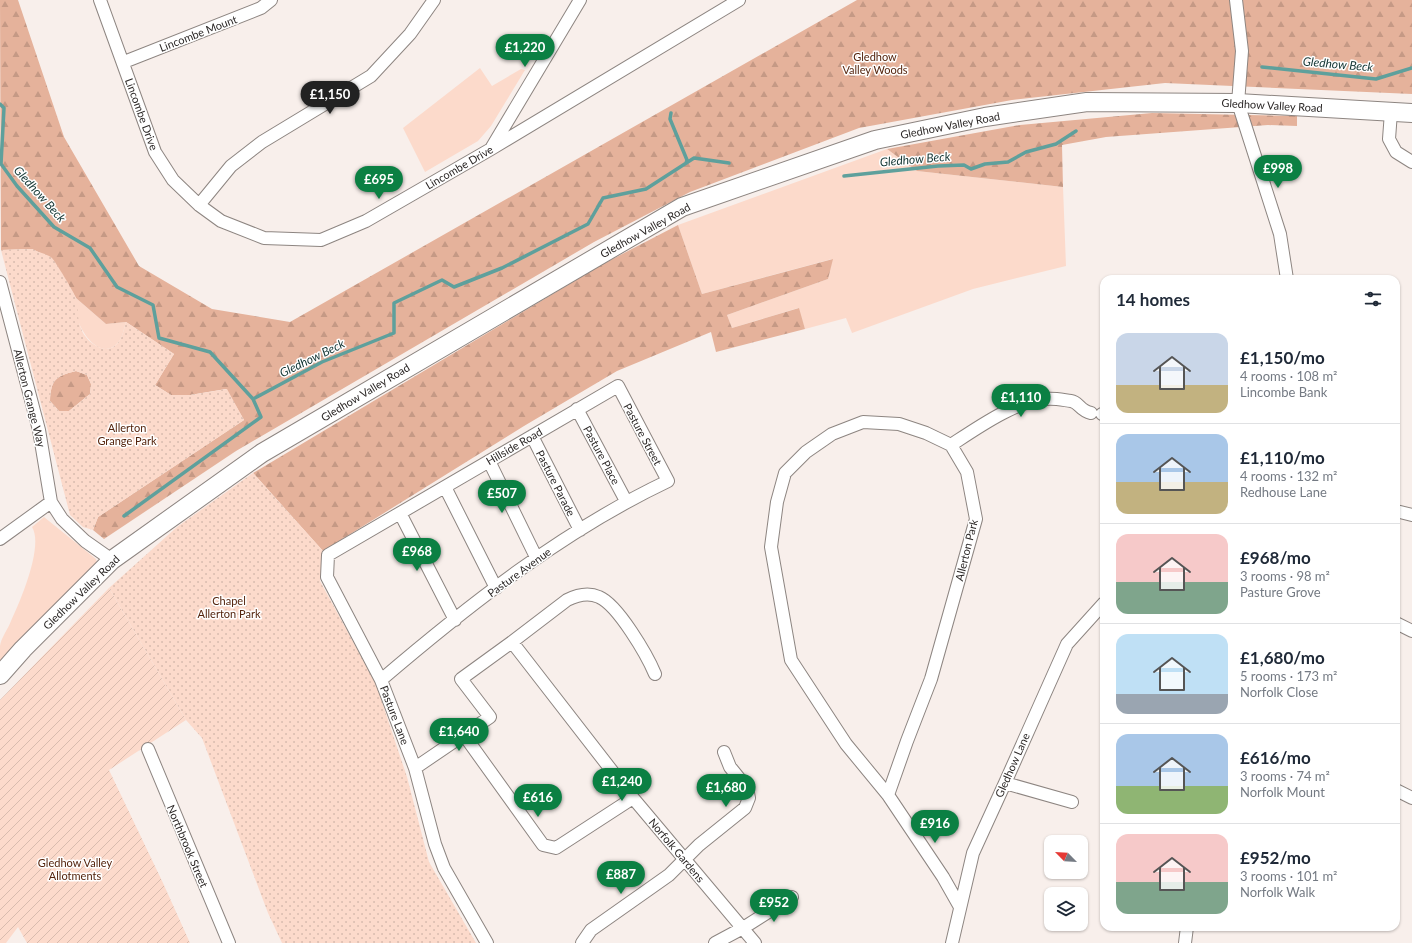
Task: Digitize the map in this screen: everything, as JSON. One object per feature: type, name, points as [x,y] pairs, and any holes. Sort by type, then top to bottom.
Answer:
[{"type":"street","name":"Lincombe Drive","points":[[100,0],[124,62],[155,152],[173,180],[198,205],[221,221],[264,238],[321,240],[366,221],[491,149],[739,0]]},
{"type":"street","name":"Lincombe Mount","points":[[124,62],[261,8],[271,0]]},
{"type":"street","points":[[198,205],[231,166],[262,142],[371,76],[410,34],[434,0]]},
{"type":"street","points":[[491,149],[580,0]]},
{"type":"street","points":[[1236,0],[1242,51],[1238,103],[1280,234],[1286,275]]},
{"type":"street","name":"Gledhow Valley Road","points":[[0,675],[23,649],[112,560],[262,452],[682,207],[875,140],[985,117],[1087,102],[1238,103],[1412,113]]},
{"type":"street","points":[[1391,112],[1389,139],[1396,152],[1412,162]]},
{"type":"street","name":"Allerton Grange Way","points":[[0,282],[39,430],[51,502],[62,519],[85,541],[112,560]]},
{"type":"street","name":"Hillside Road","points":[[328,555],[618,386]]},
{"type":"street","name":"Pasture Street","points":[[618,386],[668,481]]},
{"type":"street","points":[[960,907],[943,877],[888,795],[846,744],[791,660],[771,547],[777,502],[785,473],[806,452],[832,434],[863,422],[899,424],[926,433],[951,445],[989,420],[1019,406],[1045,398],[1073,401],[1084,412],[1099,414]]},
{"type":"street","name":"Pasture Place","points":[[578,410],[626,501]]},
{"type":"street","name":"Pasture Parade","points":[[532,436],[580,530]]},
{"type":"street","name":"Allerton Park","points":[[888,795],[931,679],[976,519],[967,472],[951,445]]},
{"type":"street","points":[[489,461],[536,557]]},
{"type":"street","name":"Pasture Avenue","points":[[382,680],[536,557],[626,501],[668,481]]},
{"type":"street","points":[[445,487],[496,588]]},
{"type":"street","points":[[0,539],[51,502]]},
{"type":"street","points":[[1400,512],[1412,516]]},
{"type":"street","points":[[400,513],[456,620]]},
{"type":"street","name":"Pasture Lane","points":[[328,555],[327,577],[382,680],[415,768],[435,844],[442,861],[488,943]]},
{"type":"street","points":[[415,768],[490,717],[461,679],[567,600],[577,595],[588,594],[599,597],[609,604],[648,656],[655,674]]},
{"type":"street","name":"Gledhow Lane","points":[[952,943],[973,853],[1004,782],[1067,644],[1100,607]]},
{"type":"street","points":[[1400,625],[1412,631]]},
{"type":"street","name":"Norfolk Gardens","points":[[512,642],[634,798],[755,943]]},
{"type":"street","points":[[464,735],[543,845],[556,848],[634,798]]},
{"type":"street","name":"Northbrook Street","points":[[148,749],[229,943]]},
{"type":"street","points":[[582,943],[591,930],[669,875],[699,845],[745,808],[749,798],[747,788],[730,767],[724,752]]},
{"type":"street","points":[[1004,782],[1072,802]]},
{"type":"street","points":[[1400,792],[1412,798]]},
{"type":"street","points":[[715,943],[744,928],[792,897]]},
{"type":"street","points":[[1185,943],[1186,931]]},
{"type":"green space","name":"Gledhow Valley Woods","points":[[0,0],[18,0],[64,137],[139,266],[212,309],[290,322],[857,0],[1412,0],[1412,94],[1165,83],[1012,100],[859,128],[690,192],[594,242],[236,451],[104,539],[93,530],[98,517],[244,420],[226,389],[190,395],[171,395],[155,385],[174,354],[126,322],[106,324],[76,298],[52,259],[32,249],[1,250]]},
{"type":"green space","points":[[480,68],[492,86],[521,69],[525,70],[491,126],[478,141],[425,172],[403,128]]},
{"type":"green space","points":[[1152,113],[1297,116],[1297,126],[1268,125],[1106,137],[1062,145],[1063,187],[917,171],[887,149],[1020,125]]},
{"type":"green space","points":[[887,149],[917,171],[1063,187],[1066,266],[973,289],[852,333],[846,318],[805,329],[798,308],[732,328],[727,315],[828,279],[832,259],[702,294],[678,225]]},
{"type":"green space","points":[[678,225],[702,294],[833,259],[828,279],[727,315],[732,328],[799,308],[805,329],[716,352],[711,332],[617,371],[524,426],[323,551],[253,473],[603,264]]},
{"type":"green space","name":"Allerton Grange Park","points":[[32,249],[52,258],[76,298],[79,322],[82,331],[94,345],[105,349],[115,345],[121,338],[126,322],[174,354],[155,385],[171,395],[190,395],[227,389],[244,420],[98,517],[93,530],[83,527],[70,515],[1,250]],"holes":[[[76,371],[87,375],[91,384],[90,394],[69,411],[59,411],[50,401],[53,383],[59,377]]]},
{"type":"green space","points":[[76,298],[106,324],[126,322],[120,340],[113,347],[107,349],[100,348],[88,338],[79,324],[76,310]]},
{"type":"green space","points":[[76,371],[87,375],[91,384],[90,394],[69,411],[59,411],[50,401],[53,383],[59,377]]},
{"type":"green space","name":"Chapel Allerton Park","points":[[253,473],[323,551],[320,581],[376,684],[407,777],[429,862],[476,943],[282,943],[268,913],[202,738],[186,720],[109,588],[177,527]]},
{"type":"green space","points":[[44,517],[96,559],[97,563],[0,665],[0,646],[25,588],[33,560],[35,536],[32,527]]},
{"type":"green space","name":"Gledhow Valley Allotments","points":[[109,588],[186,720],[109,770],[190,943],[27,943],[18,927],[6,943],[0,943],[0,700]]},
{"type":"waterway","name":"Gledhow Beck","points":[[1262,67],[1376,79],[1412,68]]},
{"type":"waterway","name":"Gledhow Beck","points":[[0,104],[4,108],[1,164],[17,186],[54,227],[90,248],[117,287],[153,305],[159,338],[210,352],[253,399],[322,362],[394,333],[394,303],[442,280],[454,287],[502,268],[588,224],[603,198],[646,189],[694,158],[729,163]]},
{"type":"waterway","points":[[671,113],[670,119],[687,160],[686,163]]},
{"type":"waterway","name":"Gledhow Beck","points":[[844,176],[938,166],[964,165],[971,169],[985,164],[1008,162],[1026,152],[1056,144],[1076,131]]},
{"type":"waterway","points":[[124,516],[261,417],[253,399]]}]
